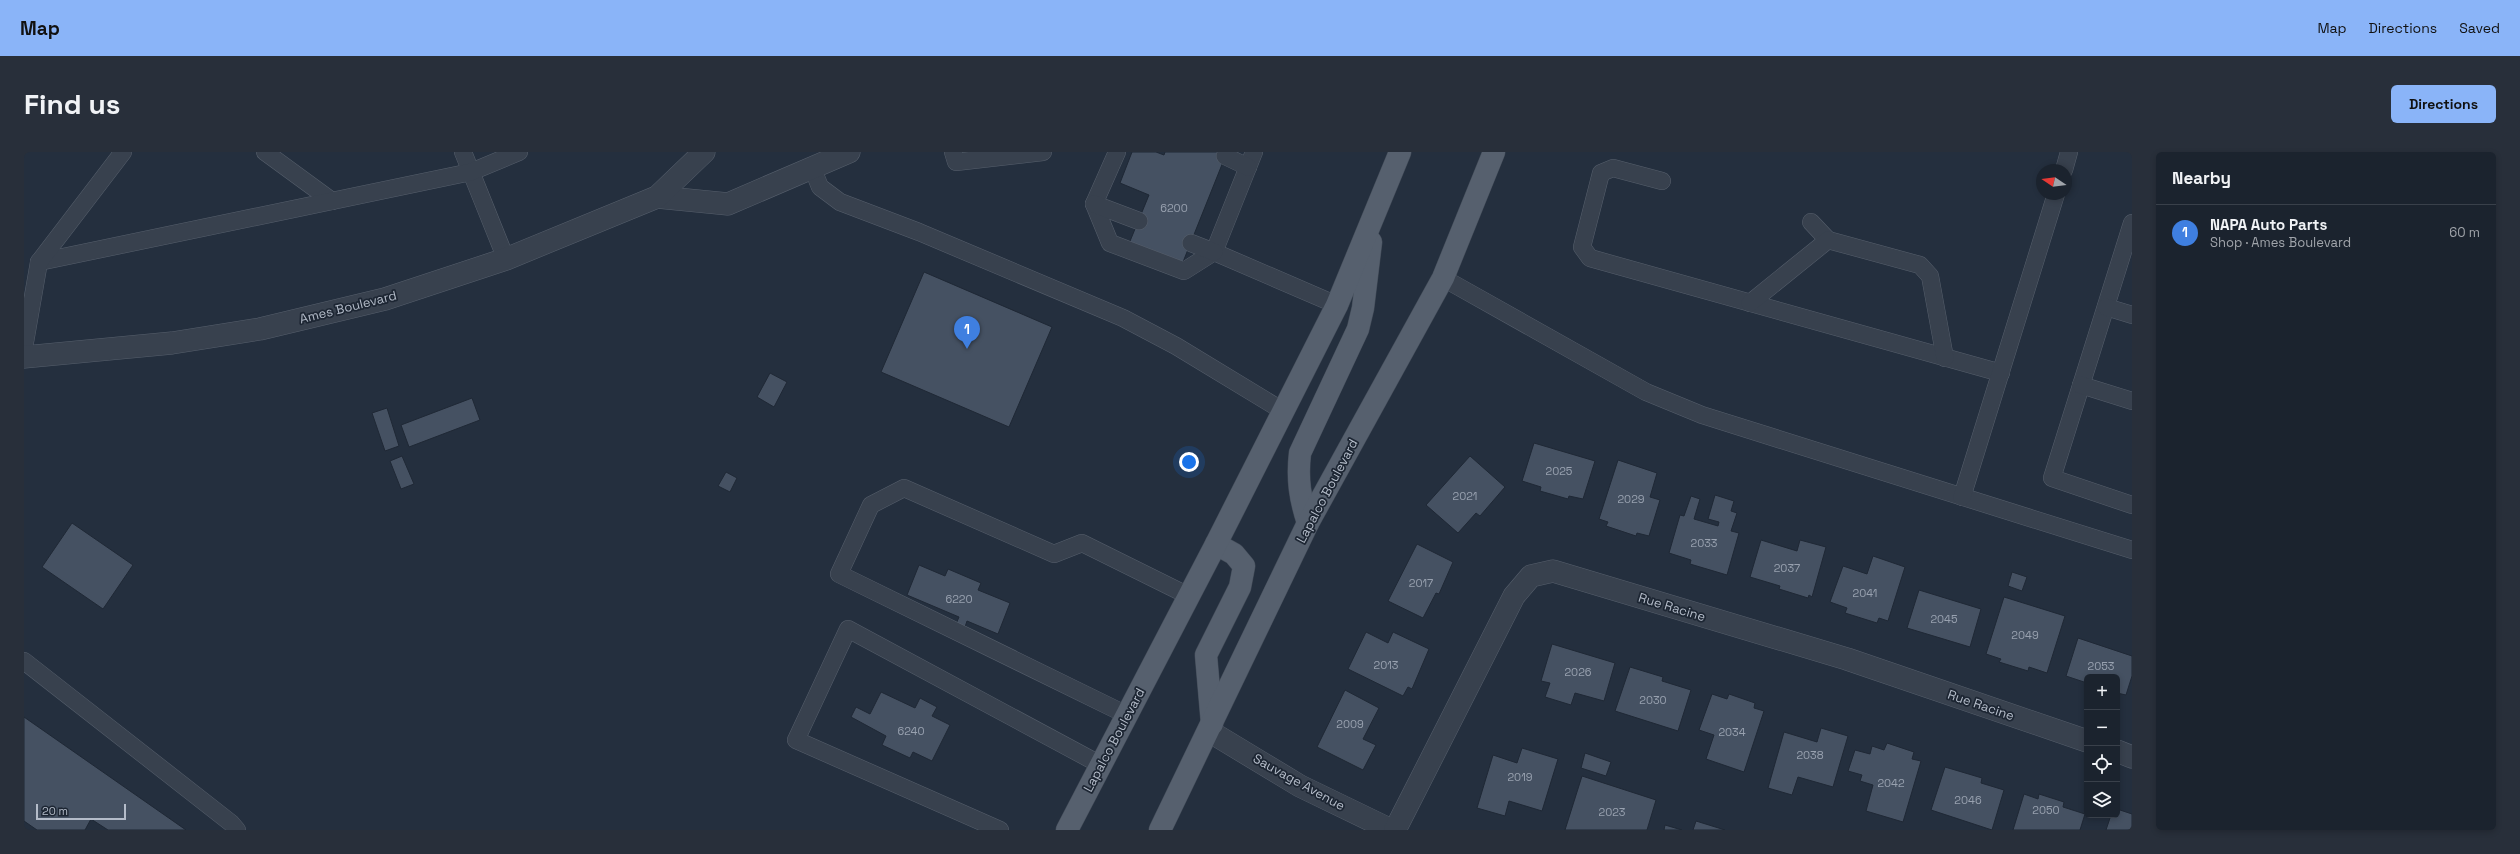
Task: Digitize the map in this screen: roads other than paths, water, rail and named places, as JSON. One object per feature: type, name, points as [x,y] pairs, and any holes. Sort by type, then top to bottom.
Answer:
[{"type":"main road","name":"Lapalco Boulevard","points":[[1066,830],[1216,544],[1337,305],[1400,152]]},
{"type":"main road","name":"Lapalco Boulevard","points":[[1160,830],[1211,728],[1308,523],[1443,278],[1494,152]]},
{"type":"main road","points":[[1308,523],[1300,498],[1298,473],[1300,453],[1358,329],[1363,308],[1374,215]]},
{"type":"main road","points":[[1211,728],[1206,655],[1240,587],[1244,566],[1234,554],[1216,544]]},
{"type":"street","name":"Ames Boulevard","points":[[24,357],[172,344],[260,329],[385,299],[506,259],[657,197],[704,152]]},
{"type":"street","name":"Ames Boulevard","points":[[657,197],[728,204],[849,152]]},
{"type":"street","name":"Rue Racine","points":[[1395,830],[1514,596],[1531,576],[1553,571],[1847,659],[2084,740]]},
{"type":"street","name":"Sauvage Avenue","points":[[1211,728],[1300,786],[1391,830]]},
{"type":"street","points":[[2120,752],[2132,756]]},
{"type":"lane","points":[[24,348],[39,262],[123,152]]},
{"type":"lane","points":[[265,152],[332,201]]},
{"type":"lane","points":[[463,152],[506,259]]},
{"type":"lane","points":[[39,262],[471,172],[519,152]]},
{"type":"lane","points":[[953,152],[956,162],[1043,152]]},
{"type":"lane","points":[[1117,152],[1094,204],[1110,243],[1184,271],[1214,252],[1251,159],[1225,156]]},
{"type":"lane","points":[[2066,164],[2069,152]]},
{"type":"lane","points":[[812,167],[820,187],[840,202],[919,232],[1123,318],[1176,346],[1283,411]]},
{"type":"lane","points":[[1662,181],[1613,168],[1601,173],[1582,247],[1590,258],[2001,373]]},
{"type":"lane","points":[[1962,497],[2054,200]]},
{"type":"lane","points":[[1094,204],[1139,221]]},
{"type":"lane","points":[[1811,222],[1828,240],[1920,265],[1930,276],[1945,358]]},
{"type":"lane","points":[[2131,230],[2052,478],[2132,505]]},
{"type":"lane","points":[[1750,303],[1828,240]]},
{"type":"lane","points":[[1191,243],[1337,305]]},
{"type":"lane","points":[[1443,278],[1646,392],[1702,415],[2132,550]]},
{"type":"lane","points":[[2106,307],[2132,315]]},
{"type":"lane","points":[[2081,385],[2132,401]]},
{"type":"lane","points":[[1127,715],[839,574],[871,505],[904,488],[1054,554],[1082,543],[1189,596]]},
{"type":"lane","points":[[1000,830],[796,740],[848,629],[1101,765]]},
{"type":"lane","points":[[24,662],[231,822],[237,830]]},
{"type":"place","name":"NAPA Auto Parts","points":[[967,349]]}]
